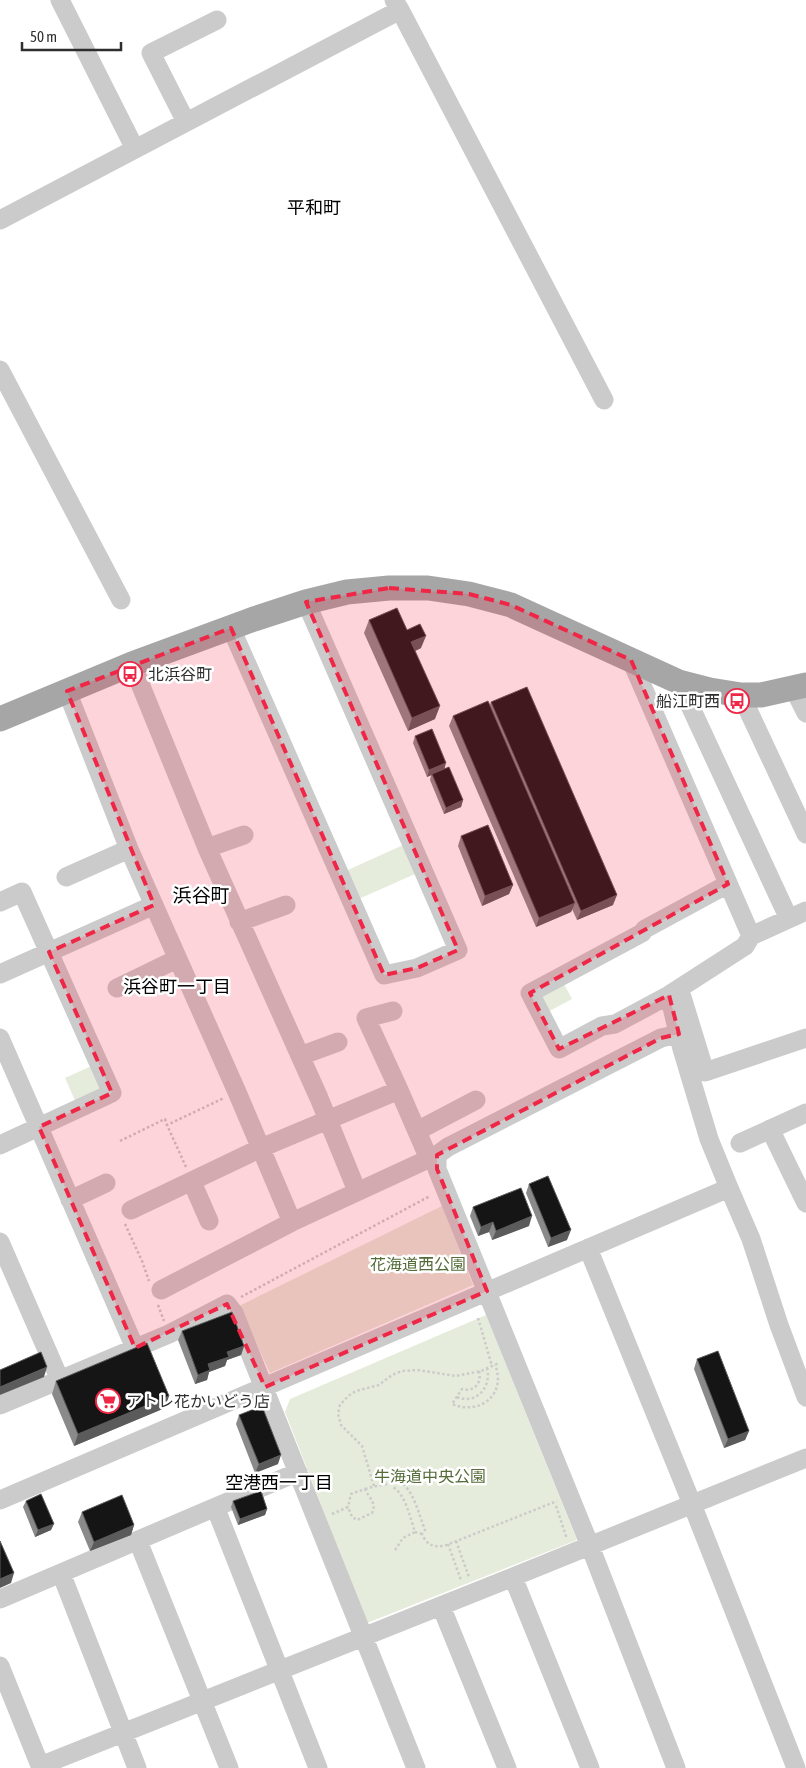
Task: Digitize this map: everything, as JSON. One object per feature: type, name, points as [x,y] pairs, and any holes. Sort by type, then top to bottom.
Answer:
[{"type":"main road","points":[[0,719],[132,664],[306,602],[347,592],[389,588],[428,588],[469,594],[510,605],[679,682],[710,690],[741,695],[761,695],[800,687]]},
{"type":"street","points":[[60,0],[135,149]]},
{"type":"street","points":[[0,220],[186,122],[397,5],[604,400]]},
{"type":"street","points":[[186,122],[151,53],[217,20]]},
{"type":"street","points":[[0,370],[121,600]]},
{"type":"street","points":[[231,628],[384,975],[417,968],[458,950],[306,602]]},
{"type":"street","points":[[630,660],[751,936]]},
{"type":"street","points":[[132,664],[207,848],[328,1119],[357,1191]]},
{"type":"street","points":[[679,682],[798,915],[751,936],[745,946],[674,992],[615,1024],[602,1026],[559,1049],[530,993],[728,884]]},
{"type":"street","points":[[800,687],[806,713]]},
{"type":"street","points":[[67,691],[129,849],[237,1092],[292,1222]]},
{"type":"street","points":[[741,695],[806,834]]},
{"type":"street","points":[[207,848],[244,835]]},
{"type":"street","points":[[66,877],[129,849]]},
{"type":"street","points":[[0,902],[22,892],[112,1093],[0,1145]]},
{"type":"street","points":[[239,922],[286,904]]},
{"type":"street","points":[[0,974],[154,905]]},
{"type":"street","points":[[117,988],[177,959]]},
{"type":"street","points":[[674,992],[678,1034],[709,1139],[751,1238],[779,1325],[806,1397]]},
{"type":"street","points":[[674,992],[705,1072],[806,1038]]},
{"type":"street","points":[[393,1011],[366,1018],[417,1131],[433,1157],[590,1546],[676,1768]]},
{"type":"street","points":[[156,1292],[292,1222],[433,1157],[448,1147],[660,1038],[678,1034]]},
{"type":"street","points":[[0,1038],[135,1348]]},
{"type":"street","points":[[300,1056],[338,1042]]},
{"type":"street","points":[[128,1216],[261,1148],[399,1090]]},
{"type":"street","points":[[417,1131],[476,1100]]},
{"type":"street","points":[[740,1143],[806,1113]]},
{"type":"street","points":[[770,1129],[806,1203]]},
{"type":"street","points":[[192,1182],[209,1221]]},
{"type":"street","points":[[70,1200],[106,1183]]},
{"type":"street","points":[[0,1500],[729,1188]]},
{"type":"street","points":[[0,1242],[60,1380]]},
{"type":"street","points":[[588,1248],[796,1768]]},
{"type":"street","points":[[0,1405],[169,1334],[227,1304],[234,1313],[265,1387],[416,1768]]},
{"type":"street","points":[[0,1666],[7,1703],[41,1767],[202,1700],[441,1606],[806,1458]]},
{"type":"street","points":[[0,1599],[216,1509],[298,1472]]},
{"type":"street","points":[[216,1509],[318,1768]]},
{"type":"street","points":[[138,1541],[228,1768]]},
{"type":"street","points":[[61,1574],[137,1768]]},
{"type":"street","points":[[513,1577],[590,1768]]},
{"type":"street","points":[[441,1606],[507,1768]]},
{"type":"path","points":[[167,1125],[237,1092]]},
{"type":"path","points":[[120,1141],[165,1119],[192,1182]]},
{"type":"path","points":[[227,1304],[445,1188]]},
{"type":"path","points":[[128,1216],[142,1261],[156,1292],[169,1334]]},
{"type":"path","points":[[478,1318],[493,1366],[498,1373],[498,1384],[495,1392],[482,1405],[460,1408],[452,1404],[462,1389],[474,1389],[478,1385],[481,1377],[479,1371]]},
{"type":"path","points":[[374,1486],[362,1446],[341,1425],[338,1414],[340,1405],[348,1396],[356,1391],[379,1385],[392,1375],[402,1371],[417,1370],[456,1376],[479,1371],[504,1360]]},
{"type":"path","points":[[457,1397],[461,1399],[472,1398],[483,1392],[489,1378],[487,1368]]},
{"type":"path","points":[[366,1488],[373,1500],[374,1508],[372,1513],[357,1520],[352,1517],[348,1507],[351,1494],[366,1488],[398,1481],[410,1490],[425,1530],[422,1534]]},
{"type":"path","points":[[392,1483],[402,1498],[416,1532]]},
{"type":"path","points":[[396,1550],[403,1538],[416,1532],[422,1534],[429,1545],[434,1547],[448,1544],[560,1499]]},
{"type":"path","points":[[326,1516],[348,1507]]},
{"type":"path","points":[[456,1541],[470,1582]]},
{"type":"path","points":[[448,1544],[463,1585]]},
{"type":"path","points":[[456,1566],[464,1563]]},
{"type":"highlighted area","points":[[389,588],[469,594],[511,605],[631,660],[728,884],[530,993],[559,1049],[669,995],[679,1034],[661,1038],[437,1155],[437,1169],[487,1291],[265,1387],[227,1304],[135,1348],[39,1127],[112,1093],[49,952],[154,905],[67,691],[231,628],[384,975],[417,968],[458,950],[306,602]]},
{"type":"green space","points":[[412,841],[424,870],[352,902],[339,874]]},
{"type":"green space","points":[[562,980],[572,999],[544,1014],[534,995]]},
{"type":"green space","points":[[96,1064],[108,1090],[77,1105],[65,1078]]},
{"type":"green space","name":"花海道西公園","points":[[442,1206],[473,1285],[270,1373],[239,1306]]},
{"type":"green space","name":"牛海道中央公園","points":[[486,1315],[577,1540],[367,1623],[285,1412],[290,1399]]},
{"type":"building","points":[[397,608],[407,630],[420,624],[426,636],[411,642],[440,706],[412,718],[369,620]]},
{"type":"building","points":[[527,687],[617,895],[581,911],[491,702]]},
{"type":"building","points":[[488,701],[575,903],[539,918],[453,716]]},
{"type":"building","points":[[432,729],[446,763],[429,770],[415,736]]},
{"type":"building","points":[[449,767],[463,800],[446,808],[432,774]]},
{"type":"building","points":[[488,825],[513,885],[485,896],[461,836]]},
{"type":"building","points":[[548,1176],[571,1230],[551,1238],[529,1184]]},
{"type":"building","points":[[521,1188],[532,1216],[496,1231],[493,1222],[481,1227],[473,1207]]},
{"type":"building","points":[[232,1312],[244,1346],[227,1352],[229,1357],[208,1364],[210,1370],[198,1375],[182,1331]]},
{"type":"building","name":"アトレ花かいどう店","points":[[147,1343],[169,1396],[78,1434],[56,1381]]},
{"type":"building","points":[[718,1351],[749,1431],[728,1439],[697,1359]]},
{"type":"building","points":[[41,1352],[47,1367],[0,1387],[0,1370]]},
{"type":"building","points":[[262,1406],[281,1455],[259,1464],[239,1415]]},
{"type":"building","points":[[261,1491],[267,1509],[240,1519],[233,1501]]},
{"type":"building","points":[[41,1494],[54,1524],[38,1530],[26,1501]]},
{"type":"building","points":[[122,1495],[134,1525],[94,1542],[82,1512]]},
{"type":"building","points":[[0,1541],[14,1573],[0,1579]]},
{"type":"place","name":"北浜谷町","points":[[130,674]]},
{"type":"place","name":"船江町西","points":[[737,701]]},
{"type":"place","name":"アトレ花かいどう店","points":[[108,1401]]},
{"type":"district","name":"平和町","points":[[314,207]]},
{"type":"district","name":"浜谷町","points":[[201,895]]},
{"type":"district","name":"浜谷町一丁目","points":[[177,986]]},
{"type":"district","name":"空港西一丁目","points":[[279,1482]]}]
